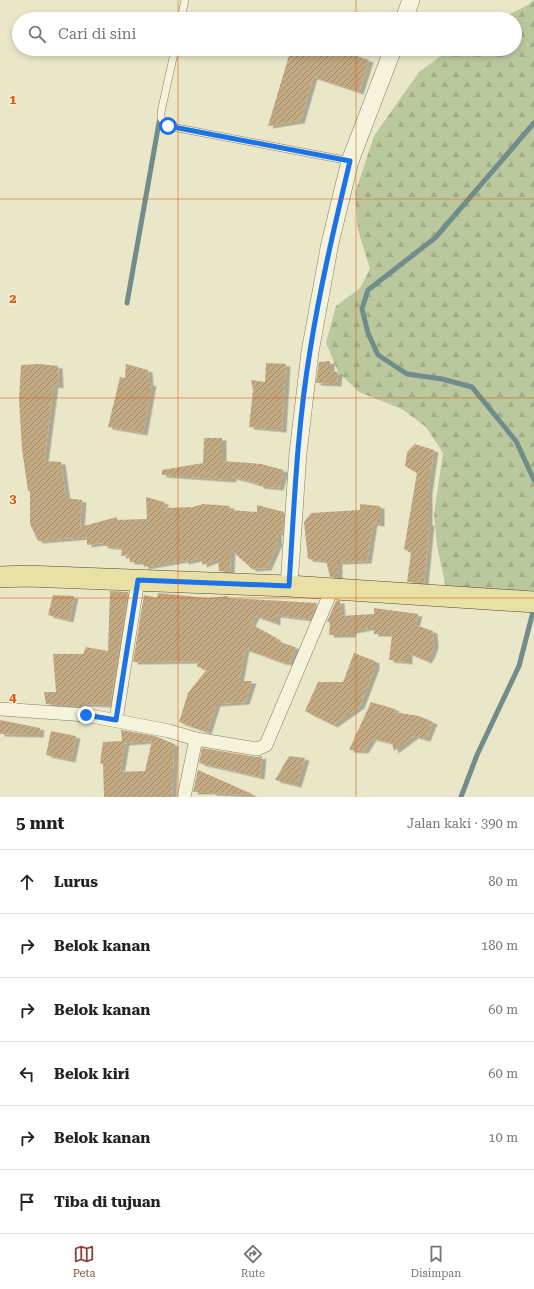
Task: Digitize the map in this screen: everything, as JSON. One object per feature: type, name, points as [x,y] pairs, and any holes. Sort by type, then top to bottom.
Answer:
[{"type":"main road","points":[[0,577],[138,580],[289,586],[534,602]]},
{"type":"street","points":[[407,12],[411,0]]},
{"type":"street","points":[[289,586],[298,453],[310,352],[330,243],[350,161],[390,56]]},
{"type":"street","points":[[116,720],[138,580]]},
{"type":"street","points":[[0,709],[86,715],[169,731],[196,739],[257,749],[266,745],[332,589]]},
{"type":"street","points":[[184,797],[196,739]]},
{"type":"lane","points":[[182,12],[185,0]]},
{"type":"lane","points":[[173,56],[161,112],[161,118],[168,126],[350,161]]},
{"type":"green space","points":[[534,0],[534,602],[448,597],[437,546],[434,514],[443,453],[426,427],[402,409],[359,392],[338,372],[326,343],[336,306],[360,288],[370,269],[358,230],[355,193],[374,136],[419,72],[441,56],[522,56],[522,12],[514,12],[528,5]]},
{"type":"building","points":[[289,56],[356,56],[369,60],[359,92],[313,77],[300,121],[268,126]]},
{"type":"building","points":[[330,361],[330,371],[338,372],[337,384],[316,383],[319,362]]},
{"type":"building","points":[[266,363],[286,364],[282,430],[249,427],[253,390],[251,380],[265,382]]},
{"type":"building","points":[[40,364],[58,366],[59,386],[54,385],[44,461],[61,462],[66,498],[82,500],[80,527],[117,517],[117,520],[147,519],[146,497],[164,502],[164,508],[193,507],[203,504],[230,506],[229,510],[257,512],[257,505],[284,512],[283,532],[277,533],[278,543],[267,568],[252,569],[231,550],[230,572],[219,571],[218,559],[202,565],[202,558],[144,567],[143,562],[130,562],[129,555],[121,556],[122,548],[104,546],[102,543],[87,545],[87,537],[38,541],[30,524],[30,491],[28,491],[22,449],[19,400],[21,365]]},
{"type":"building","points":[[126,364],[148,370],[149,383],[152,384],[143,433],[108,427],[120,377],[125,378]]},
{"type":"building","points":[[204,438],[222,438],[222,461],[261,464],[284,470],[279,488],[259,486],[259,484],[232,477],[232,480],[162,475],[162,470],[203,463]]},
{"type":"building","points":[[415,444],[434,450],[428,491],[428,523],[430,523],[424,583],[407,582],[411,553],[404,549],[417,473],[405,466],[407,452]]},
{"type":"building","points":[[360,504],[380,506],[380,524],[373,523],[367,561],[338,562],[338,577],[330,577],[326,561],[308,559],[304,522],[311,513],[360,510]]},
{"type":"building","points":[[110,591],[128,592],[110,705],[85,704],[85,707],[46,704],[44,692],[56,692],[53,654],[83,654],[86,647],[108,651]]},
{"type":"building","points":[[158,593],[208,598],[228,596],[228,598],[317,603],[310,619],[276,615],[276,623],[255,616],[251,624],[276,638],[277,641],[295,647],[290,663],[281,662],[245,649],[239,681],[252,681],[245,702],[216,704],[207,732],[179,722],[188,693],[207,669],[197,667],[198,661],[133,662],[144,595],[157,598]]},
{"type":"building","points":[[53,595],[74,596],[69,620],[48,615]]},
{"type":"building","points":[[336,601],[340,601],[341,616],[374,614],[374,608],[418,614],[415,625],[433,631],[434,645],[427,661],[408,653],[408,662],[389,660],[392,634],[374,634],[373,627],[352,631],[351,635],[329,635],[330,622],[327,622]]},
{"type":"building","points":[[354,653],[375,661],[375,667],[360,706],[333,725],[305,711],[318,682],[343,682]]},
{"type":"building","points":[[371,702],[395,709],[394,712],[419,716],[433,722],[426,739],[414,736],[394,751],[392,743],[372,738],[364,751],[349,750]]},
{"type":"building","points":[[0,720],[40,728],[39,735],[0,734]]},
{"type":"building","points":[[121,730],[155,736],[174,744],[172,797],[104,797],[103,764],[100,763],[103,742],[122,741]],"holes":[[[152,741],[145,771],[120,772],[125,743]]]},
{"type":"building","points":[[51,731],[76,736],[71,760],[46,755]]},
{"type":"building","points":[[202,748],[256,757],[262,756],[260,777],[199,763]]},
{"type":"building","points":[[289,756],[305,758],[297,785],[275,780]]},
{"type":"building","points":[[198,770],[252,794],[252,795],[193,792]]},
{"type":"waterway","points":[[127,303],[160,117]]},
{"type":"waterway","points":[[534,123],[435,238],[368,290],[362,309],[368,333],[378,355],[407,374],[442,379],[472,387],[516,441],[534,480]]},
{"type":"waterway","points":[[461,797],[477,755],[519,666],[534,608]]},
{"type":"route","points":[[86,715],[116,720],[138,580],[289,586],[298,453],[310,352],[330,243],[350,161],[168,126]]}]
